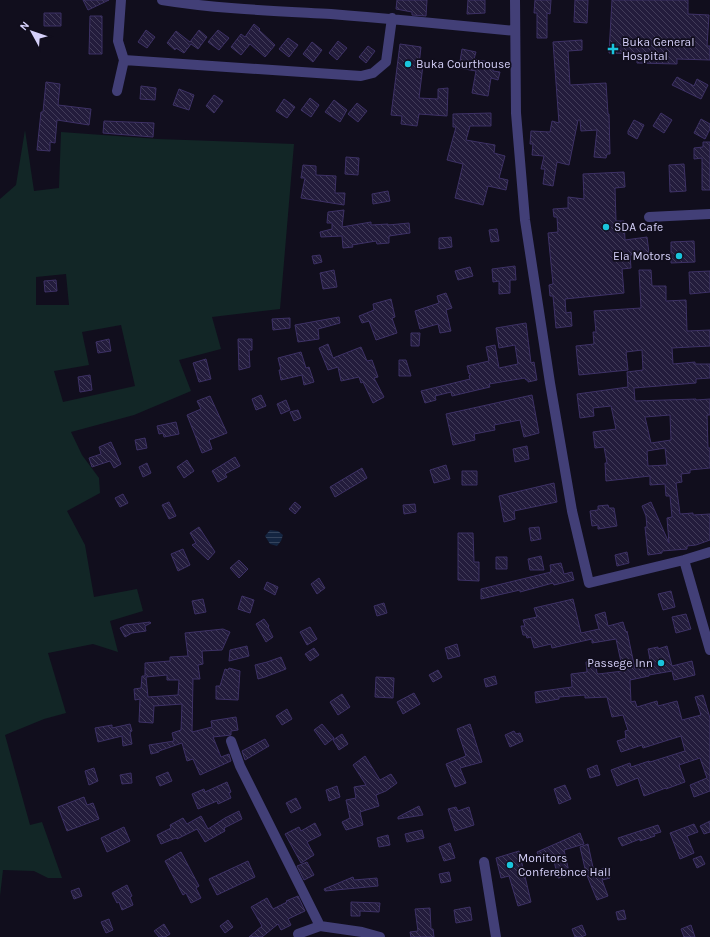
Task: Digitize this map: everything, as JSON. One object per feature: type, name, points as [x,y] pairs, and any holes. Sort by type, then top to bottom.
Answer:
[{"type":"street","points":[[117,91],[124,60],[118,41],[121,0]]},
{"type":"street","points":[[162,0],[178,3],[253,9],[392,18],[515,31]]},
{"type":"street","points":[[515,0],[516,113],[525,220],[550,383],[572,511],[589,583],[684,560],[710,552]]},
{"type":"street","points":[[124,60],[361,76],[373,73],[386,62],[392,18]]},
{"type":"street","points":[[650,217],[710,214]]},
{"type":"street","points":[[684,560],[710,650]]},
{"type":"street","points":[[231,741],[240,766],[320,926]]},
{"type":"street","points":[[484,862],[496,937]]},
{"type":"street","points":[[298,934],[320,926],[362,932],[380,937]]},
{"type":"green space","points":[[25,130],[34,191],[59,188],[61,132],[158,139],[294,144],[280,309],[212,317],[221,349],[179,360],[191,391],[134,415],[71,432],[82,455],[99,478],[100,493],[67,511],[85,545],[94,597],[137,589],[143,611],[110,621],[118,652],[93,644],[48,653],[66,713],[44,719],[5,735],[30,825],[42,822],[62,878],[48,878],[34,871],[3,870],[0,896],[0,199],[16,185]],"holes":[[[66,274],[69,305],[36,305],[36,277]],[[121,325],[135,386],[63,402],[54,371],[89,365],[82,332]]]},
{"type":"water","points":[[270,530],[278,531],[283,535],[277,546],[270,544],[265,536]]},
{"type":"building","points":[[83,0],[109,0],[88,10]]},
{"type":"building","points":[[397,0],[427,0],[426,16],[412,15],[412,12],[396,9]]},
{"type":"building","points":[[468,0],[485,0],[485,13],[467,14]]},
{"type":"building","points":[[535,0],[551,0],[550,14],[547,13],[547,38],[537,38],[537,13],[534,13]]},
{"type":"building","points":[[575,0],[588,0],[587,23],[574,22]]},
{"type":"building","points":[[612,0],[688,0],[688,14],[709,15],[707,46],[710,46],[710,60],[677,59],[677,64],[637,63],[637,54],[609,53]]},
{"type":"building","points":[[44,13],[61,13],[61,26],[44,26]]},
{"type":"building","points":[[90,16],[102,16],[102,54],[89,54]]},
{"type":"building","points":[[254,24],[275,45],[265,57],[250,44],[241,55],[231,47],[241,34],[245,37]]},
{"type":"building","points":[[146,30],[155,37],[147,48],[138,42]]},
{"type":"building","points":[[199,30],[207,37],[198,49],[191,44],[184,53],[176,48],[175,50],[167,43],[176,31],[190,42]]},
{"type":"building","points":[[218,30],[229,38],[219,50],[208,42]]},
{"type":"building","points":[[288,38],[298,45],[289,57],[279,49]]},
{"type":"building","points":[[582,40],[582,50],[568,51],[570,85],[606,83],[609,114],[610,154],[607,154],[606,158],[594,157],[597,130],[581,131],[580,120],[578,120],[569,165],[557,162],[553,186],[543,184],[545,169],[541,169],[544,156],[532,155],[533,144],[530,144],[531,131],[550,132],[552,121],[559,123],[553,42]]},
{"type":"building","points":[[338,41],[347,48],[337,60],[329,53]]},
{"type":"building","points":[[312,42],[322,50],[313,62],[303,54]]},
{"type":"building","points":[[400,44],[421,47],[419,65],[423,65],[419,98],[438,99],[438,89],[448,88],[447,116],[419,114],[417,126],[401,124],[402,116],[391,115]]},
{"type":"building","points":[[368,46],[375,51],[366,63],[359,57]]},
{"type":"building","points":[[462,49],[476,52],[474,59],[494,63],[493,71],[500,72],[498,80],[491,78],[488,96],[472,93],[476,71],[459,68]]},
{"type":"building","points":[[677,77],[694,86],[697,79],[708,85],[701,99],[672,85]]},
{"type":"building","points":[[46,82],[60,84],[58,105],[91,109],[89,125],[57,120],[55,143],[50,142],[50,151],[37,150]]},
{"type":"building","points":[[141,86],[156,88],[155,100],[140,99]]},
{"type":"building","points":[[179,89],[194,95],[189,110],[173,105]]},
{"type":"building","points":[[214,95],[223,101],[214,113],[206,106]]},
{"type":"building","points":[[310,98],[319,105],[311,117],[301,110]]},
{"type":"building","points":[[284,99],[295,107],[287,118],[276,111]]},
{"type":"building","points":[[334,100],[347,110],[340,122],[325,112]]},
{"type":"building","points":[[357,103],[367,111],[358,122],[348,114]]},
{"type":"building","points":[[491,113],[491,126],[470,126],[466,140],[495,145],[494,153],[505,156],[499,178],[508,180],[506,190],[488,186],[483,205],[455,198],[463,164],[447,160],[456,127],[453,127],[453,114]]},
{"type":"building","points":[[661,113],[672,120],[664,133],[653,126]]},
{"type":"building","points":[[701,119],[710,124],[710,129],[705,139],[694,133]]},
{"type":"building","points":[[634,120],[644,125],[637,139],[628,134]]},
{"type":"building","points":[[104,121],[154,123],[153,137],[103,133]]},
{"type":"building","points":[[703,142],[710,142],[710,190],[702,190],[702,158],[694,159],[694,148],[703,147]]},
{"type":"building","points":[[346,157],[359,158],[358,175],[345,174]]},
{"type":"building","points":[[684,164],[686,191],[670,192],[669,165]]},
{"type":"building","points":[[303,165],[316,166],[316,175],[336,176],[335,193],[345,193],[344,205],[301,198],[305,178],[301,178]]},
{"type":"building","points":[[624,172],[625,187],[615,188],[616,221],[624,221],[625,240],[647,237],[649,253],[630,255],[631,268],[622,269],[624,293],[565,299],[566,313],[571,312],[572,326],[556,328],[553,296],[550,296],[549,285],[553,284],[548,233],[558,232],[557,217],[554,217],[553,209],[568,208],[568,197],[584,199],[583,174]]},
{"type":"building","points":[[388,191],[390,201],[373,204],[372,194]]},
{"type":"building","points":[[344,210],[342,227],[371,222],[371,225],[409,223],[410,233],[389,236],[389,243],[377,244],[376,241],[343,248],[342,236],[321,237],[320,232],[332,229],[332,223],[327,223],[328,212]]},
{"type":"building","points":[[497,229],[499,241],[491,242],[489,230]]},
{"type":"building","points":[[451,237],[452,247],[439,249],[439,238]]},
{"type":"building","points":[[694,241],[695,262],[671,263],[671,242]]},
{"type":"building","points":[[320,255],[322,262],[314,264],[312,256]]},
{"type":"building","points":[[515,266],[516,280],[510,280],[510,293],[499,294],[499,281],[493,282],[492,269]]},
{"type":"building","points":[[470,267],[473,276],[458,280],[455,271]]},
{"type":"building","points":[[334,270],[337,287],[323,289],[320,273]]},
{"type":"building","points":[[639,270],[651,270],[652,286],[666,286],[666,301],[686,300],[687,331],[710,330],[710,346],[672,348],[673,364],[695,362],[695,364],[710,364],[710,378],[696,379],[696,383],[634,388],[635,401],[710,399],[710,415],[707,415],[710,468],[690,470],[690,473],[681,474],[682,482],[676,483],[680,514],[710,514],[710,540],[696,545],[687,546],[687,549],[662,551],[662,553],[648,555],[645,527],[647,527],[646,516],[642,506],[651,502],[669,543],[667,518],[672,517],[670,496],[666,496],[665,484],[650,485],[650,476],[606,481],[605,463],[607,463],[604,447],[595,448],[593,432],[616,429],[611,406],[593,408],[594,416],[580,418],[577,394],[628,387],[627,372],[643,370],[642,350],[626,352],[628,370],[579,375],[576,346],[594,344],[593,332],[596,332],[594,311],[641,308]],"holes":[[[670,415],[671,440],[651,443],[645,417]],[[665,448],[667,465],[648,466],[647,451]]]},
{"type":"building","points":[[710,271],[710,292],[690,294],[689,272]]},
{"type":"building","points":[[56,280],[57,291],[45,292],[44,281]]},
{"type":"building","points":[[446,293],[452,308],[446,310],[451,331],[440,333],[438,324],[420,329],[415,311],[439,303],[437,296]]},
{"type":"building","points":[[391,299],[395,317],[392,318],[397,333],[376,340],[369,321],[362,323],[359,316],[374,310],[373,304]]},
{"type":"building","points":[[339,317],[340,323],[318,329],[319,339],[298,342],[295,325]]},
{"type":"building","points":[[290,318],[290,328],[273,330],[272,319]]},
{"type":"building","points":[[526,323],[531,363],[534,362],[537,380],[528,382],[525,378],[489,384],[490,387],[452,396],[451,392],[435,396],[436,400],[425,403],[421,391],[470,379],[469,376],[471,374],[469,374],[467,366],[489,361],[486,347],[495,345],[499,368],[518,364],[515,345],[499,348],[496,328]]},
{"type":"building","points":[[411,333],[420,333],[419,346],[411,346]]},
{"type":"building","points":[[109,339],[111,351],[98,353],[96,342]]},
{"type":"building","points":[[238,339],[252,339],[252,350],[249,350],[250,367],[239,370]]},
{"type":"building","points":[[328,344],[333,358],[361,347],[367,361],[372,360],[378,377],[374,378],[384,397],[373,403],[359,377],[341,381],[338,367],[328,370],[319,348]]},
{"type":"building","points":[[301,352],[306,368],[309,367],[314,382],[304,385],[302,375],[281,380],[279,370],[281,370],[278,358]]},
{"type":"building","points":[[206,359],[211,379],[199,382],[193,363]]},
{"type":"building","points":[[399,360],[406,360],[411,376],[399,376]]},
{"type":"building","points":[[90,375],[92,390],[80,392],[78,377]]},
{"type":"building","points":[[261,395],[266,406],[256,410],[252,399]]},
{"type":"building","points":[[532,395],[539,433],[524,437],[520,420],[494,425],[495,430],[474,434],[475,440],[453,445],[446,414]]},
{"type":"building","points":[[210,396],[227,433],[209,440],[212,449],[202,453],[187,415],[201,409],[197,401]]},
{"type":"building","points":[[286,400],[290,410],[281,414],[277,404]]},
{"type":"building","points":[[298,410],[301,418],[294,421],[290,412]]},
{"type":"building","points":[[176,422],[179,434],[164,437],[163,433],[159,434],[157,426]]},
{"type":"building","points":[[145,438],[147,448],[137,450],[135,440]]},
{"type":"building","points":[[111,442],[121,464],[114,468],[110,461],[92,467],[89,458],[101,454],[99,447]]},
{"type":"building","points":[[527,446],[529,459],[515,462],[513,449]]},
{"type":"building","points":[[235,457],[240,466],[225,474],[227,477],[218,482],[212,471]]},
{"type":"building","points":[[187,460],[194,471],[184,478],[177,467]]},
{"type":"building","points":[[147,463],[151,473],[143,477],[139,467]]},
{"type":"building","points":[[446,465],[450,479],[434,483],[430,470]]},
{"type":"building","points":[[362,468],[367,478],[335,497],[330,487]]},
{"type":"building","points":[[462,471],[477,471],[477,485],[462,485]]},
{"type":"building","points":[[554,483],[557,502],[514,511],[515,519],[504,522],[499,496]]},
{"type":"building","points":[[123,494],[128,503],[120,507],[115,498]]},
{"type":"building","points":[[169,502],[176,516],[169,519],[162,505]]},
{"type":"building","points":[[295,502],[301,507],[295,514],[289,509]]},
{"type":"building","points":[[415,504],[416,512],[404,514],[403,505]]},
{"type":"building","points":[[608,505],[609,508],[614,508],[617,526],[598,529],[598,525],[592,526],[590,511],[598,510],[598,506]]},
{"type":"building","points":[[199,527],[215,552],[208,560],[192,545],[196,543],[190,533]]},
{"type":"building","points":[[539,527],[541,539],[531,541],[529,528]]},
{"type":"building","points":[[458,533],[473,533],[474,562],[479,562],[479,581],[458,580]]},
{"type":"building","points":[[183,549],[190,565],[178,571],[171,554]]},
{"type":"building","points":[[627,552],[629,563],[617,566],[615,555]]},
{"type":"building","points":[[541,556],[544,570],[530,570],[528,559]]},
{"type":"building","points":[[496,557],[507,557],[507,569],[496,569]]},
{"type":"building","points":[[239,560],[248,569],[239,578],[230,568]]},
{"type":"building","points":[[561,563],[564,574],[572,572],[574,580],[554,585],[553,583],[520,592],[520,590],[481,599],[481,589],[551,572],[550,565]]},
{"type":"building","points":[[319,578],[325,588],[317,594],[311,584]]},
{"type":"building","points":[[267,582],[278,587],[275,595],[264,589]]},
{"type":"building","points":[[671,591],[675,607],[663,610],[658,594]]},
{"type":"building","points":[[242,596],[254,600],[250,613],[238,609]]},
{"type":"building","points":[[203,599],[206,612],[195,614],[192,601]]},
{"type":"building","points":[[573,599],[581,633],[599,629],[595,615],[605,612],[608,626],[623,622],[626,632],[627,631],[635,669],[651,665],[648,649],[658,647],[658,649],[667,646],[672,666],[692,661],[695,675],[674,680],[672,671],[630,680],[631,702],[635,701],[637,707],[657,701],[658,706],[677,701],[682,720],[701,715],[695,697],[703,695],[710,718],[710,791],[694,797],[690,785],[707,778],[700,758],[679,765],[685,782],[666,789],[644,796],[638,778],[617,786],[611,770],[630,763],[631,767],[685,751],[681,736],[643,748],[642,745],[621,752],[617,741],[626,738],[625,731],[628,730],[623,715],[612,717],[607,697],[585,698],[585,695],[559,697],[559,699],[536,703],[535,692],[572,687],[571,674],[587,672],[586,662],[595,660],[598,674],[623,671],[616,639],[592,643],[592,639],[552,648],[551,644],[534,648],[531,637],[527,638],[526,635],[523,635],[521,626],[525,626],[523,620],[537,617],[534,608]]},
{"type":"building","points":[[384,603],[387,613],[377,616],[374,606]]},
{"type":"building","points":[[686,614],[691,629],[676,633],[672,617]]},
{"type":"building","points":[[264,619],[269,626],[268,627],[273,637],[266,642],[256,624]]},
{"type":"building","points":[[151,623],[145,626],[146,631],[132,633],[125,637],[120,628],[126,625]]},
{"type":"building","points":[[310,627],[317,639],[307,645],[300,632]]},
{"type":"building","points":[[223,629],[230,632],[222,650],[202,651],[203,664],[198,665],[200,679],[193,679],[192,732],[212,727],[211,721],[236,717],[238,730],[231,731],[231,735],[213,737],[221,757],[229,754],[231,761],[200,775],[193,759],[187,761],[182,743],[151,754],[149,745],[174,741],[172,733],[181,730],[182,704],[154,706],[153,723],[139,722],[140,699],[135,700],[134,689],[141,688],[142,676],[145,676],[145,663],[170,661],[170,657],[188,656],[185,633]],"holes":[[[167,675],[167,680],[179,680],[178,695],[148,697],[146,677]]]},
{"type":"building","points":[[457,644],[460,656],[448,659],[445,648]]},
{"type":"building","points":[[247,646],[249,656],[229,661],[230,650]]},
{"type":"building","points":[[314,648],[319,655],[310,661],[305,654]]},
{"type":"building","points":[[281,657],[286,669],[258,679],[255,665]]},
{"type":"building","points":[[229,668],[240,671],[238,700],[216,699],[216,686],[220,686],[225,669],[228,670]]},
{"type":"building","points":[[438,670],[442,677],[433,682],[429,675]]},
{"type":"building","points":[[495,676],[497,684],[486,687],[484,679]]},
{"type":"building","points":[[376,677],[394,678],[393,698],[375,697]]},
{"type":"building","points":[[414,693],[420,704],[403,714],[397,702]]},
{"type":"building","points":[[342,694],[350,707],[338,715],[330,702]]},
{"type":"building","points":[[287,709],[292,719],[282,725],[276,716]]},
{"type":"building","points":[[130,724],[132,731],[130,732],[132,744],[123,746],[122,736],[98,742],[95,728],[112,725],[112,728]]},
{"type":"building","points":[[322,724],[334,738],[325,745],[314,730]]},
{"type":"building","points":[[470,724],[482,762],[460,768],[466,783],[455,787],[446,764],[466,756],[457,729]]},
{"type":"building","points":[[514,731],[516,734],[520,733],[523,741],[510,747],[505,735]]},
{"type":"building","points":[[342,734],[348,744],[339,750],[333,740]]},
{"type":"building","points":[[265,739],[269,746],[245,760],[242,751]]},
{"type":"building","points":[[365,756],[380,780],[391,774],[397,783],[386,791],[376,795],[379,806],[360,812],[363,825],[346,830],[342,822],[350,818],[346,800],[356,798],[354,787],[366,785],[353,765]]},
{"type":"building","points":[[597,765],[600,775],[590,778],[587,769]]},
{"type":"building","points":[[94,768],[98,781],[89,785],[85,771]]},
{"type":"building","points":[[168,772],[172,781],[160,786],[156,777]]},
{"type":"building","points":[[131,773],[132,783],[122,784],[120,775]]},
{"type":"building","points":[[227,782],[231,792],[229,793],[231,798],[218,804],[217,801],[198,809],[192,794],[204,789],[205,792]]},
{"type":"building","points":[[565,785],[571,799],[559,804],[554,789]]},
{"type":"building","points":[[337,786],[340,797],[329,801],[326,790]]},
{"type":"building","points":[[84,797],[87,805],[93,803],[99,819],[67,831],[58,807]]},
{"type":"building","points":[[296,798],[301,808],[291,813],[286,803]]},
{"type":"building","points":[[419,806],[423,815],[398,819],[398,817]]},
{"type":"building","points":[[456,807],[458,811],[469,807],[474,825],[455,831],[448,809]]},
{"type":"building","points":[[239,811],[242,819],[224,828],[225,831],[205,842],[197,829],[177,839],[176,838],[161,844],[157,835],[171,828],[170,825],[183,818],[187,824],[201,816],[208,829]]},
{"type":"building","points":[[710,821],[710,832],[704,834],[700,826]]},
{"type":"building","points":[[315,823],[321,835],[307,842],[314,855],[301,863],[285,834],[299,827],[301,831]]},
{"type":"building","points":[[694,824],[698,832],[687,836],[694,853],[680,859],[670,833]]},
{"type":"building","points":[[658,825],[661,832],[654,834],[655,836],[640,841],[640,839],[622,846],[618,838]]},
{"type":"building","points":[[124,827],[130,841],[107,852],[101,838]]},
{"type":"building","points":[[422,830],[424,838],[407,842],[405,834]]},
{"type":"building","points":[[580,833],[584,844],[564,850],[570,876],[558,878],[553,857],[541,862],[537,852]]},
{"type":"building","points":[[388,835],[390,845],[379,847],[377,838]]},
{"type":"building","points":[[450,843],[455,858],[444,861],[439,847]]},
{"type":"building","points":[[588,844],[594,872],[607,867],[610,878],[602,880],[608,896],[597,900],[586,873],[580,847]]},
{"type":"building","points":[[519,851],[531,902],[518,906],[509,876],[501,878],[496,858]]},
{"type":"building","points":[[181,852],[199,886],[196,888],[201,898],[191,903],[186,893],[183,895],[165,861]]},
{"type":"building","points":[[701,856],[705,864],[697,868],[693,859]]},
{"type":"building","points":[[248,861],[255,877],[217,895],[209,879]]},
{"type":"building","points":[[307,862],[314,875],[304,880],[297,866]]},
{"type":"building","points":[[449,872],[451,881],[441,883],[439,874]]},
{"type":"building","points":[[353,877],[354,880],[377,878],[378,886],[325,891],[324,889]]},
{"type":"building","points":[[127,885],[132,896],[130,897],[133,905],[122,910],[119,902],[117,903],[112,893]]},
{"type":"building","points":[[79,888],[82,896],[74,899],[71,891]]},
{"type":"building","points":[[298,896],[305,911],[288,919],[291,925],[281,930],[278,924],[262,937],[249,937],[262,926],[251,907],[267,898],[273,909]]},
{"type":"building","points":[[351,902],[380,903],[379,912],[360,911],[360,916],[351,916]]},
{"type":"building","points":[[470,907],[472,920],[456,923],[454,910]]},
{"type":"building","points":[[430,908],[431,929],[433,929],[434,937],[411,937],[410,932],[418,931],[415,909]]},
{"type":"building","points":[[624,910],[626,919],[618,920],[616,912]]},
{"type":"building","points":[[109,919],[113,930],[106,933],[101,922]]},
{"type":"building","points":[[228,920],[233,927],[225,933],[220,926]]},
{"type":"building","points":[[164,924],[170,934],[165,937],[159,937],[154,931]]},
{"type":"building","points":[[582,925],[586,935],[575,937],[572,929]]},
{"type":"building","points":[[691,925],[695,937],[684,937],[681,929]]},
{"type":"place","name":"Buka General Hospital","points":[[613,49]]},
{"type":"place","name":"Buka Courthouse","points":[[408,64]]},
{"type":"place","name":"SDA Cafe","points":[[606,227]]},
{"type":"place","name":"Ela Motors","points":[[679,256]]},
{"type":"place","name":"Passege Inn","points":[[661,663]]},
{"type":"place","name":"Monitors Conferebnce Hall","points":[[510,865]]}]
